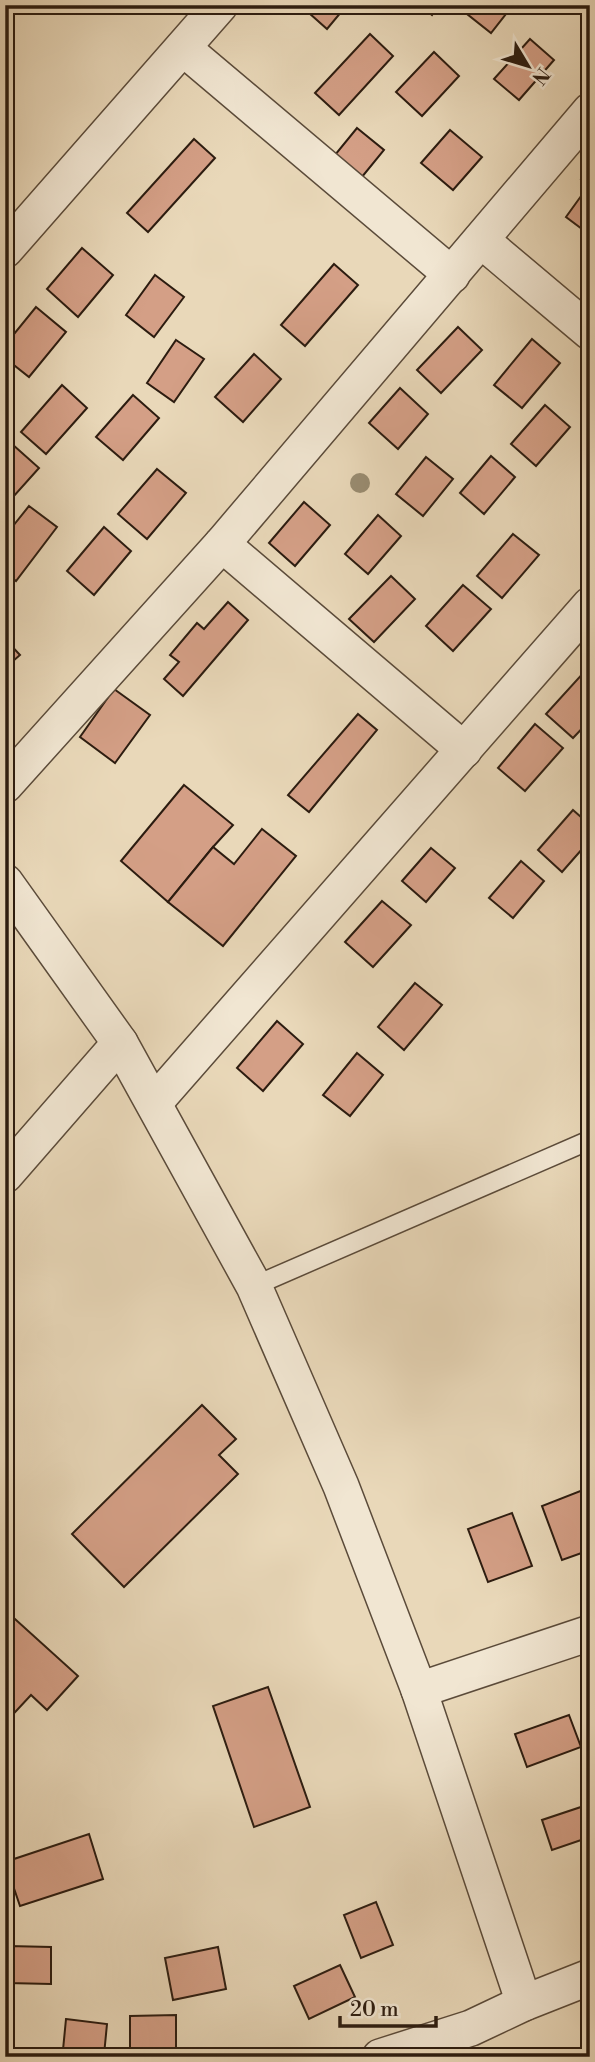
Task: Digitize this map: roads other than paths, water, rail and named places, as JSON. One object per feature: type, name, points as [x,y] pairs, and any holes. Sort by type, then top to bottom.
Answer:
[{"type":"street","points":[[5,250],[220,5]]},
{"type":"street","points":[[183,48],[452,275]]},
{"type":"street","points":[[5,785],[222,544],[590,111]]},
{"type":"street","points":[[481,240],[590,332]]},
{"type":"street","points":[[222,544],[464,750]]},
{"type":"street","points":[[154,1103],[590,605]]},
{"type":"street","points":[[5,883],[120,1043],[254,1286],[341,1486],[419,1690],[524,2003]]},
{"type":"street","points":[[5,1175],[120,1043]]},
{"type":"street","points":[[419,1690],[590,1633]]},
{"type":"street","points":[[380,2057],[476,2042],[524,2003],[590,1977]]},
{"type":"lane","points":[[254,1286],[590,1140]]}]
